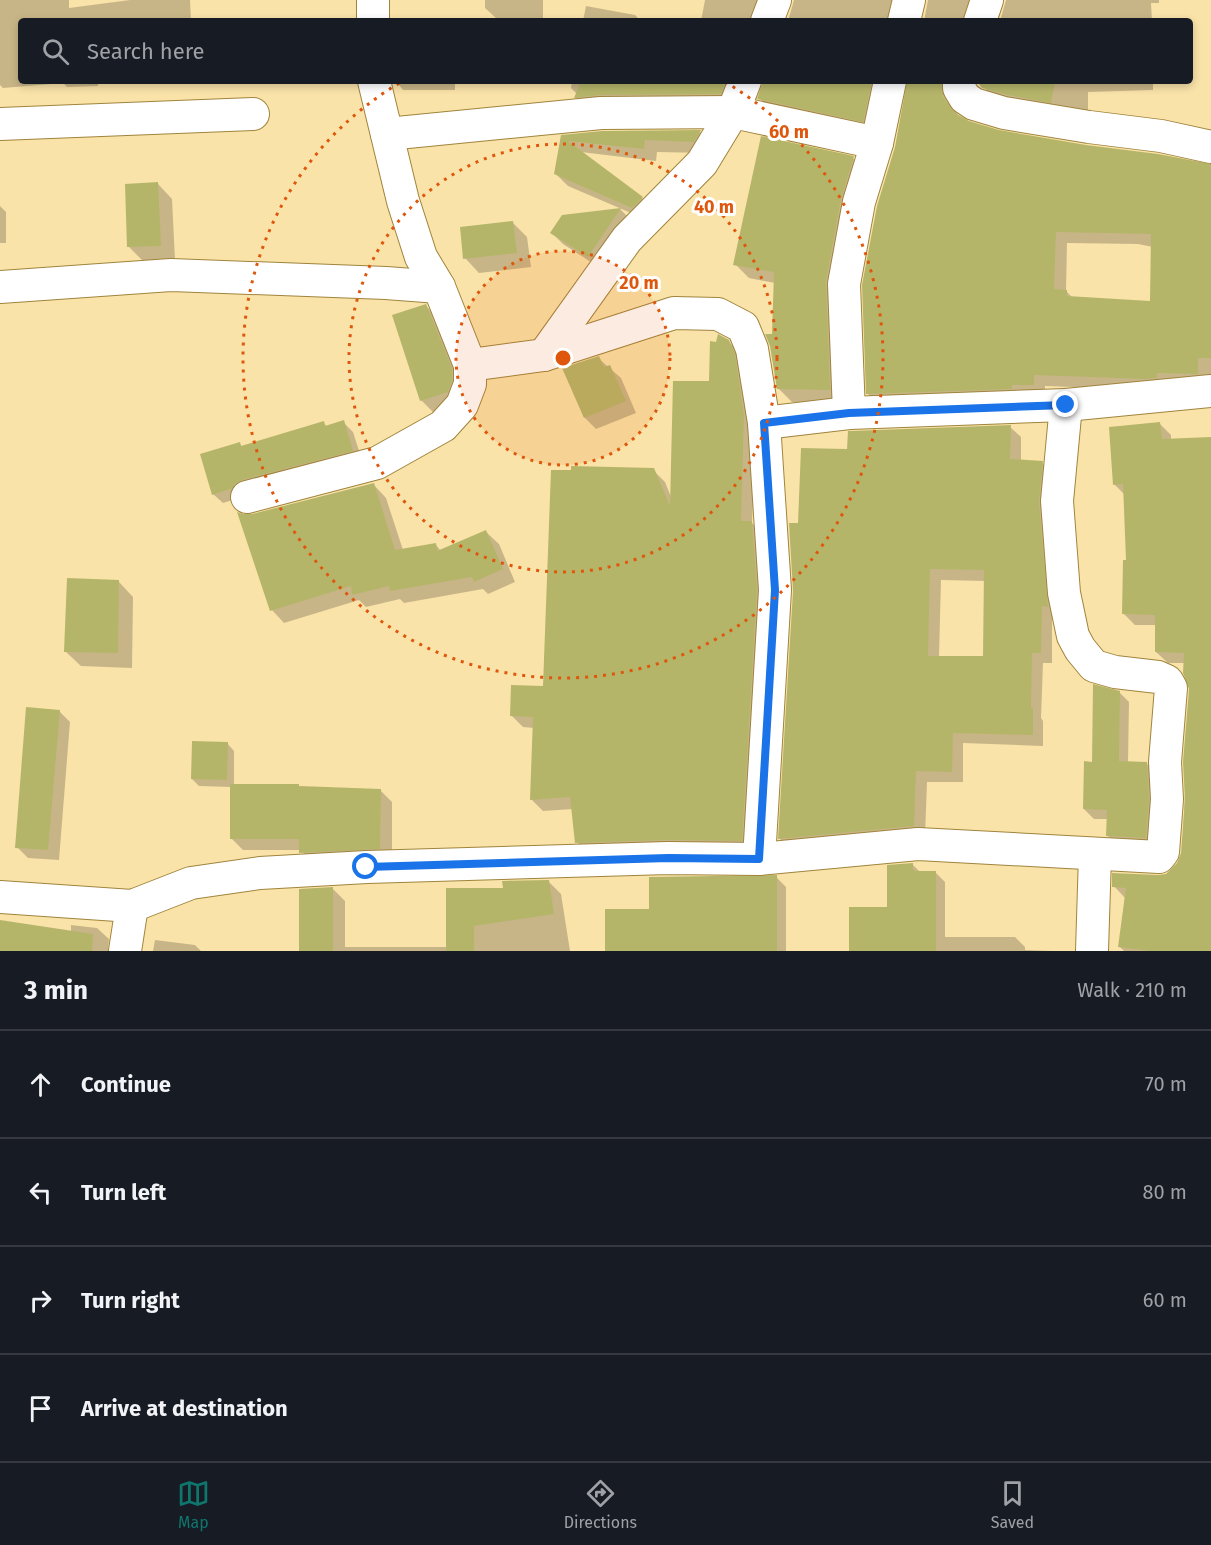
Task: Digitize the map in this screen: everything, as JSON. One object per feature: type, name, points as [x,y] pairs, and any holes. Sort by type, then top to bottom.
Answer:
[{"type":"street","points":[[373,0],[373,18]]},
{"type":"street","points":[[768,18],[775,0]]},
{"type":"street","points":[[905,18],[909,0]]},
{"type":"street","points":[[981,18],[987,0]]},
{"type":"street","points":[[247,497],[376,463],[443,426],[462,405],[470,384],[470,365],[439,287],[421,257],[403,201],[375,84]]},
{"type":"street","points":[[543,355],[627,239],[702,163],[734,112],[744,84]]},
{"type":"street","points":[[849,413],[844,285],[859,202],[878,143],[889,84]]},
{"type":"street","points":[[959,84],[965,98],[974,104],[1004,113],[1161,136],[1211,147]]},
{"type":"street","points":[[387,134],[601,113],[734,112],[878,143]]},
{"type":"street","points":[[0,124],[253,114]]},
{"type":"street","points":[[0,287],[171,275],[439,287]]},
{"type":"street","points":[[470,365],[543,355],[675,313],[718,314],[743,327],[752,349],[764,423],[775,590],[759,859]]},
{"type":"street","points":[[764,423],[849,413],[1066,405],[1211,391]]},
{"type":"street","points":[[0,897],[132,906],[191,883],[260,873],[366,867],[645,858],[759,859],[918,844],[1159,857],[1163,852],[1167,799],[1165,762],[1171,688],[1167,681],[1158,677],[1115,672],[1094,666],[1073,636],[1064,593],[1057,501],[1066,405]]},
{"type":"street","points":[[1092,951],[1095,855]]},
{"type":"street","points":[[125,951],[132,906]]},
{"type":"building","points":[[580,84],[725,84],[721,94],[601,95],[574,98]]},
{"type":"building","points":[[762,84],[871,84],[863,122],[757,99]]},
{"type":"building","points":[[906,84],[941,84],[943,97],[955,113],[969,121],[999,130],[1211,164],[1211,358],[1198,358],[1198,374],[1157,373],[1157,378],[1145,379],[1034,375],[1034,385],[1012,385],[1012,389],[866,394],[862,285],[877,206],[895,147]],"holes":[[[1056,232],[1151,234],[1150,301],[1067,296],[1067,290],[1054,289]]]},
{"type":"building","points":[[979,84],[1054,84],[1051,103],[982,88]]},
{"type":"building","points":[[701,130],[694,142],[645,140],[644,149],[568,141],[643,197],[632,208],[554,174],[561,135],[602,131]]},
{"type":"building","points":[[761,136],[854,156],[841,199],[826,281],[830,390],[777,389],[770,346],[765,334],[772,334],[774,272],[733,265]]},
{"type":"building","points":[[158,182],[161,246],[127,247],[125,184]]},
{"type":"building","points":[[621,208],[588,257],[550,233],[562,215]]},
{"type":"building","points":[[513,221],[517,253],[463,259],[460,227]]},
{"type":"building","points":[[426,304],[452,368],[452,381],[448,392],[420,401],[392,315]]},
{"type":"building","points":[[718,334],[729,340],[735,354],[744,415],[741,521],[752,521],[757,590],[742,841],[668,840],[575,843],[570,797],[530,800],[533,717],[510,716],[511,685],[543,686],[551,470],[571,470],[571,466],[654,468],[670,506],[673,381],[709,381],[710,341],[716,342]]},
{"type":"building","points":[[599,356],[604,367],[610,365],[626,401],[584,418],[562,368]]},
{"type":"building","points":[[344,420],[353,451],[242,480],[231,490],[212,495],[200,454],[240,442],[241,446],[324,421],[325,426]]},
{"type":"building","points":[[1160,422],[1162,439],[1211,437],[1211,951],[1149,951],[1118,947],[1126,888],[1112,887],[1112,873],[1166,874],[1177,863],[1181,853],[1185,800],[1183,762],[1189,689],[1183,673],[1184,653],[1155,652],[1155,615],[1122,614],[1123,560],[1126,560],[1123,484],[1113,485],[1109,427]]},
{"type":"building","points":[[1011,425],[1010,459],[1043,461],[1039,502],[1048,607],[1042,606],[1041,653],[1032,653],[1033,735],[953,733],[952,772],[916,771],[914,826],[778,839],[793,591],[789,523],[798,523],[801,448],[847,449],[848,431]],"holes":[[[930,569],[984,570],[983,656],[928,656]]]},
{"type":"building","points":[[374,483],[395,550],[436,543],[437,551],[486,530],[503,569],[474,582],[472,577],[390,591],[389,586],[352,595],[351,586],[270,611],[237,512],[252,514]]},
{"type":"building","points":[[67,578],[119,580],[118,653],[64,652]]},
{"type":"building","points":[[1093,684],[1120,691],[1119,761],[1147,762],[1149,799],[1146,838],[1106,836],[1107,810],[1083,809],[1084,761],[1092,762]]},
{"type":"building","points":[[26,707],[60,710],[48,850],[15,848]]},
{"type":"building","points":[[192,741],[228,742],[227,780],[191,779]]},
{"type":"building","points":[[230,784],[299,784],[299,786],[381,789],[380,849],[299,853],[299,839],[230,839]]},
{"type":"building","points":[[913,863],[915,871],[936,871],[936,951],[849,951],[849,907],[887,907],[887,865]]},
{"type":"building","points":[[777,875],[777,951],[605,951],[605,909],[649,909],[649,877]]},
{"type":"building","points":[[549,880],[554,914],[474,926],[474,951],[446,951],[446,888],[503,888],[502,881]]},
{"type":"building","points":[[333,887],[333,951],[299,951],[299,889]]},
{"type":"building","points":[[0,920],[93,934],[92,951],[0,951]]},
{"type":"route","points":[[366,867],[668,858],[759,859],[775,590],[764,423],[849,413],[1066,405]]}]
